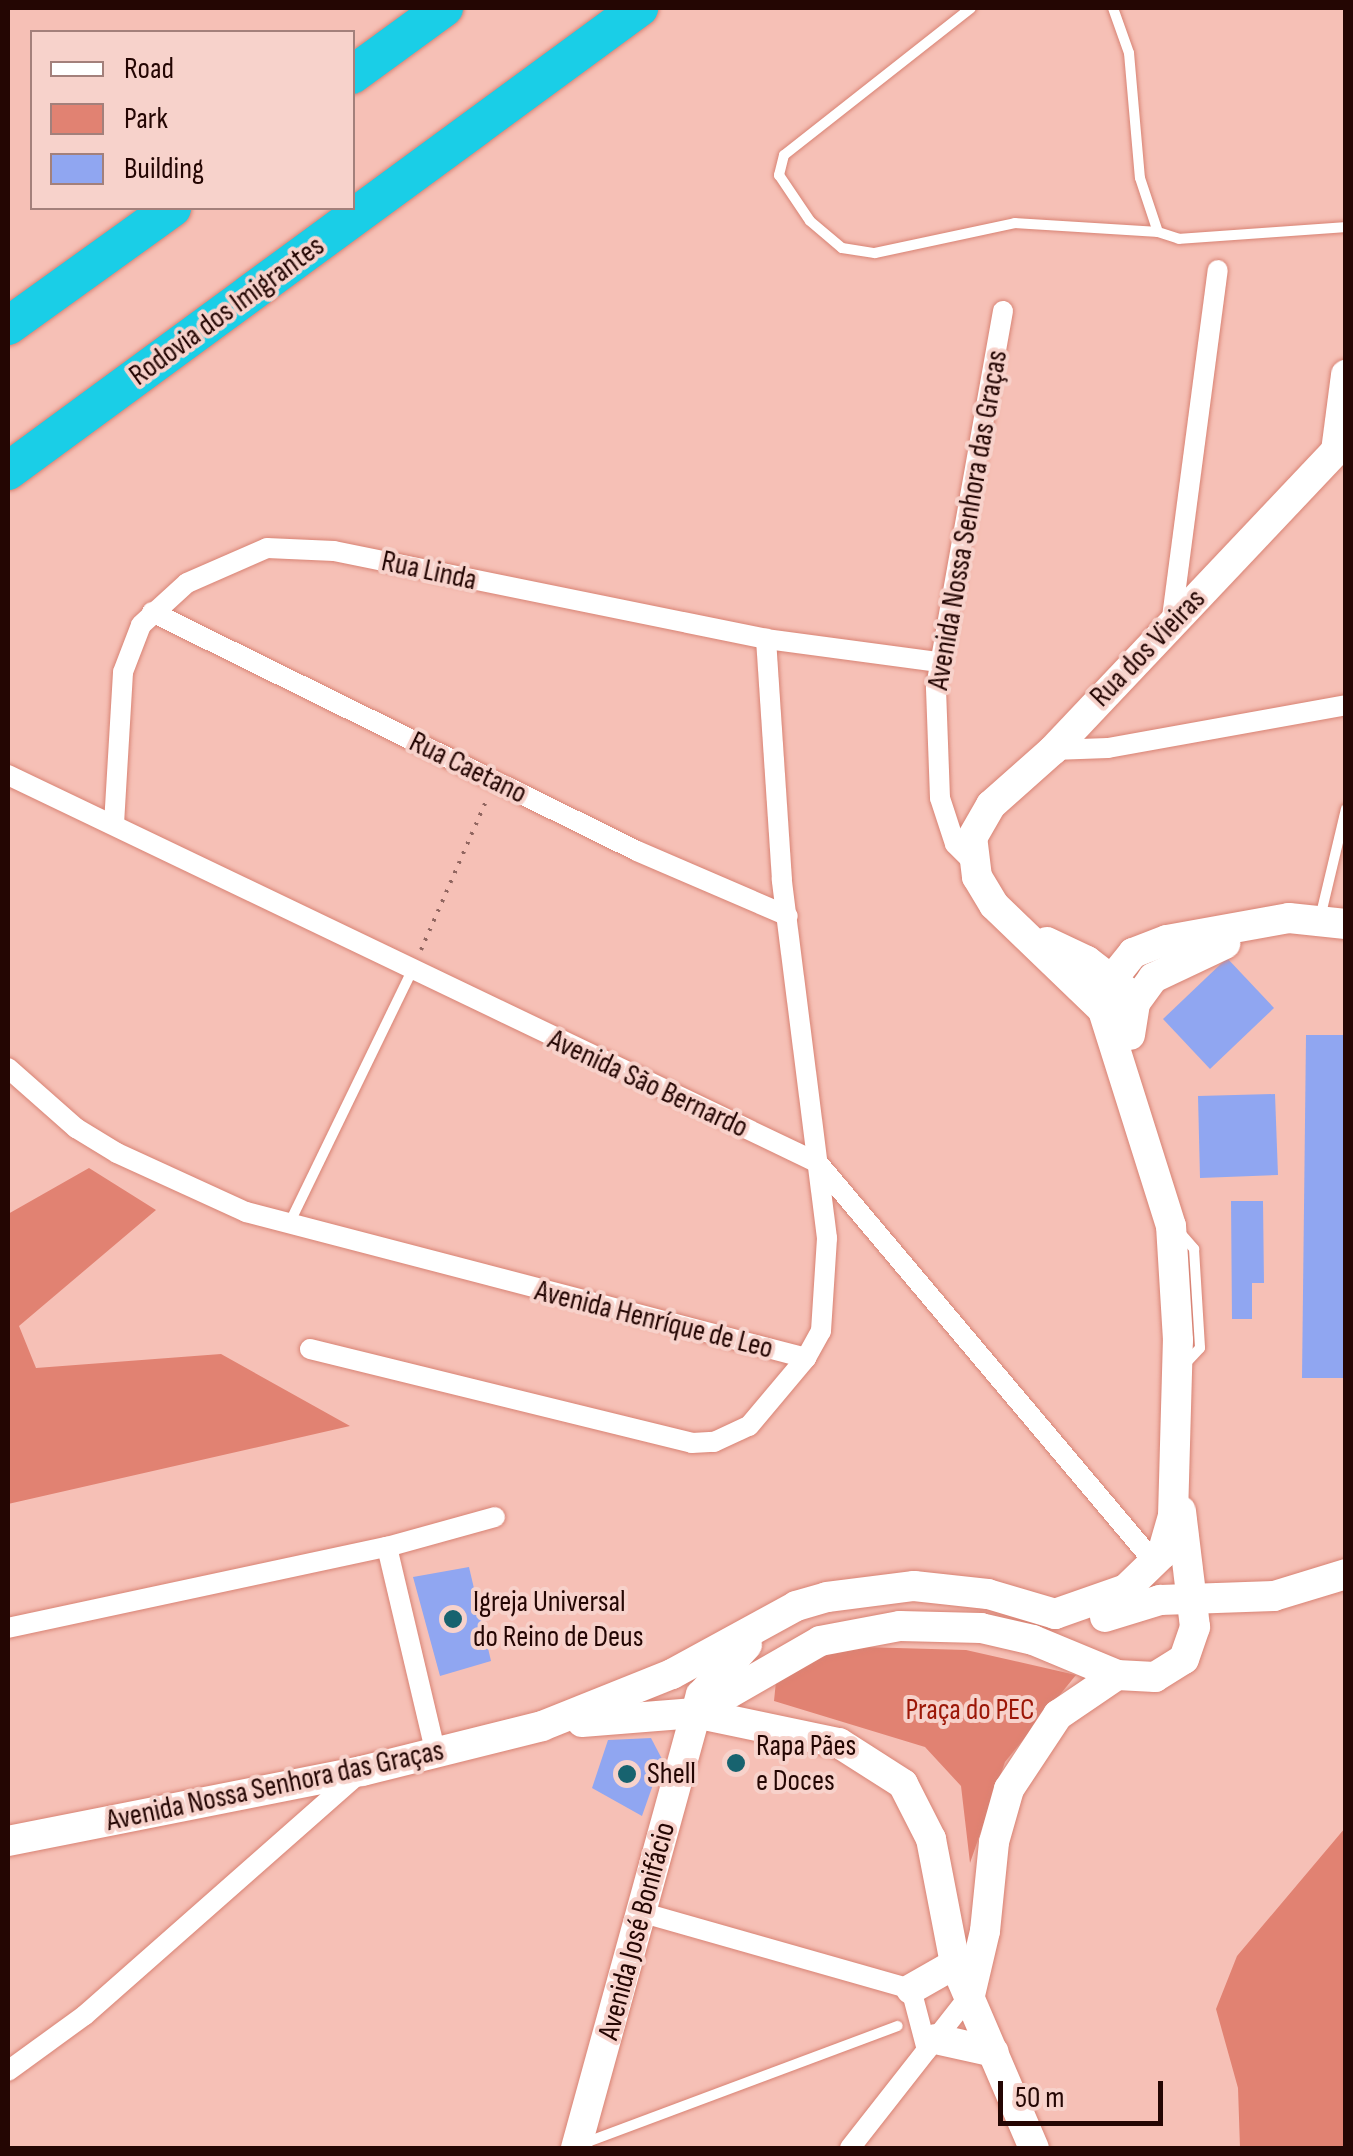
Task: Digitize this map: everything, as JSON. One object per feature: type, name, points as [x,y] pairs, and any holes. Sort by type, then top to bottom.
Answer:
[{"type":"highway","points":[[355,73],[444,8]]},
{"type":"highway","name":"Rodovia dos Imigrantes","points":[[8,471],[639,8]]},
{"type":"highway","points":[[8,326],[169,210]]},
{"type":"main road","points":[[1341,446],[1346,376]]},
{"type":"main road","name":"Rua dos Vieiras","points":[[974,863],[972,838],[984,813],[1052,750],[1341,446]]},
{"type":"main road","name":"Avenida Nossa Senhora das Graças","points":[[974,863],[994,905],[1031,936],[1087,961],[1120,1002],[1135,1102],[1170,1226],[1178,1368],[1175,1474],[1173,1516],[1156,1564]]},
{"type":"main road","points":[[1120,1002],[1133,953],[1167,940],[1235,924],[1333,922]]},
{"type":"main road","name":"Avenida Nossa Senhora das Graças","points":[[542,1726],[695,1712],[820,1641],[900,1626],[981,1628],[1033,1640],[1117,1675],[1155,1677],[1184,1659],[1195,1627],[1175,1474]]},
{"type":"main road","points":[[1055,1614],[1113,1597],[1156,1564],[1192,1598]]},
{"type":"main road","name":"Avenida Nossa Senhora das Graças","points":[[8,1841],[362,1770],[542,1726],[672,1674],[779,1615],[826,1597],[914,1586],[988,1594],[1090,1622],[1160,1600],[1274,1596],[1346,1574]]},
{"type":"main road","name":"Avenida José Bonifácio","points":[[576,2148],[644,1913],[695,1712],[719,1670],[779,1615]]},
{"type":"main road","points":[[970,1996],[992,1882],[1000,1815],[1024,1762],[1058,1714],[1117,1675]]},
{"type":"main road","points":[[695,1712],[839,1743],[879,1764],[921,1809],[955,1964],[1034,2148]]},
{"type":"main road","points":[[939,1887],[950,1898],[970,1900],[992,1882]]},
{"type":"main road","points":[[911,1989],[955,1964]]},
{"type":"main road","points":[[931,2045],[994,2052]]},
{"type":"street","points":[[1170,624],[1218,270]]},
{"type":"street","name":"Avenida Nossa Senhora das Graças","points":[[974,863],[955,844],[940,798],[938,662],[1004,311]]},
{"type":"street","name":"Rua Linda","points":[[114,824],[123,672],[152,612],[212,568],[244,553],[289,548],[334,551],[766,639],[938,662]]},
{"type":"street","name":"Rua Caetano","points":[[152,612],[495,781],[788,916]]},
{"type":"street","name":"Avenida Henríque de Leo","points":[[8,1068],[76,1128],[153,1173],[289,1225],[806,1358],[824,1308],[826,1238],[788,916],[766,639]]},
{"type":"street","points":[[1052,750],[1108,748],[1346,705]]},
{"type":"street","name":"Avenida São Bernardo","points":[[8,775],[410,973],[818,1164],[1156,1564]]},
{"type":"street","points":[[310,1349],[692,1442],[714,1442],[749,1426],[806,1358]]},
{"type":"street","points":[[8,1628],[388,1547],[495,1517]]},
{"type":"street","points":[[388,1547],[436,1754]]},
{"type":"street","points":[[8,2071],[84,2014],[362,1770]]},
{"type":"street","points":[[644,1913],[911,1989],[931,2045]]},
{"type":"street","points":[[850,2148],[970,1996]]},
{"type":"lane","points":[[972,8],[784,155],[779,175],[810,221],[842,248],[875,253],[1015,223],[1158,232],[1179,239],[1346,227]]},
{"type":"lane","points":[[1113,8],[1128,53],[1140,178],[1158,232]]},
{"type":"lane","points":[[1333,922],[1346,809]]},
{"type":"lane","points":[[289,1225],[410,973]]},
{"type":"lane","points":[[576,2148],[898,2026]]},
{"type":"path","points":[[410,973],[495,781]]},
{"type":"green space","points":[[89,1168],[156,1210],[19,1326],[36,1368],[221,1354],[350,1426],[8,1504],[8,1214]]},
{"type":"green space","name":"Praça do PEC","points":[[862,1647],[966,1650],[1076,1675],[1005,1762],[970,1863],[961,1786],[925,1747],[774,1701],[776,1681],[825,1655]]},
{"type":"green space","points":[[1345,1828],[1345,2148],[1240,2148],[1238,2088],[1216,2009],[1237,1956]]},
{"type":"building","points":[[1227,958],[1274,1008],[1210,1069],[1163,1019]]},
{"type":"building","points":[[1306,1035],[1346,1035],[1346,1378],[1302,1378]]},
{"type":"building","points":[[1275,1094],[1278,1175],[1200,1178],[1198,1096]]},
{"type":"building","points":[[1231,1201],[1263,1201],[1264,1283],[1252,1283],[1252,1319],[1232,1319]]},
{"type":"building","name":"Igreja Universal do Reino de Deus","points":[[469,1567],[491,1661],[440,1676],[413,1577]]},
{"type":"building","name":"Shell","points":[[651,1738],[662,1759],[642,1816],[592,1788],[608,1740]]},
{"type":"place","name":"Igreja Universal do Reino de Deus","points":[[453,1619]]},
{"type":"place","name":"Rapa Pães e Doces","points":[[736,1763]]},
{"type":"place","name":"Shell","points":[[627,1774]]}]
